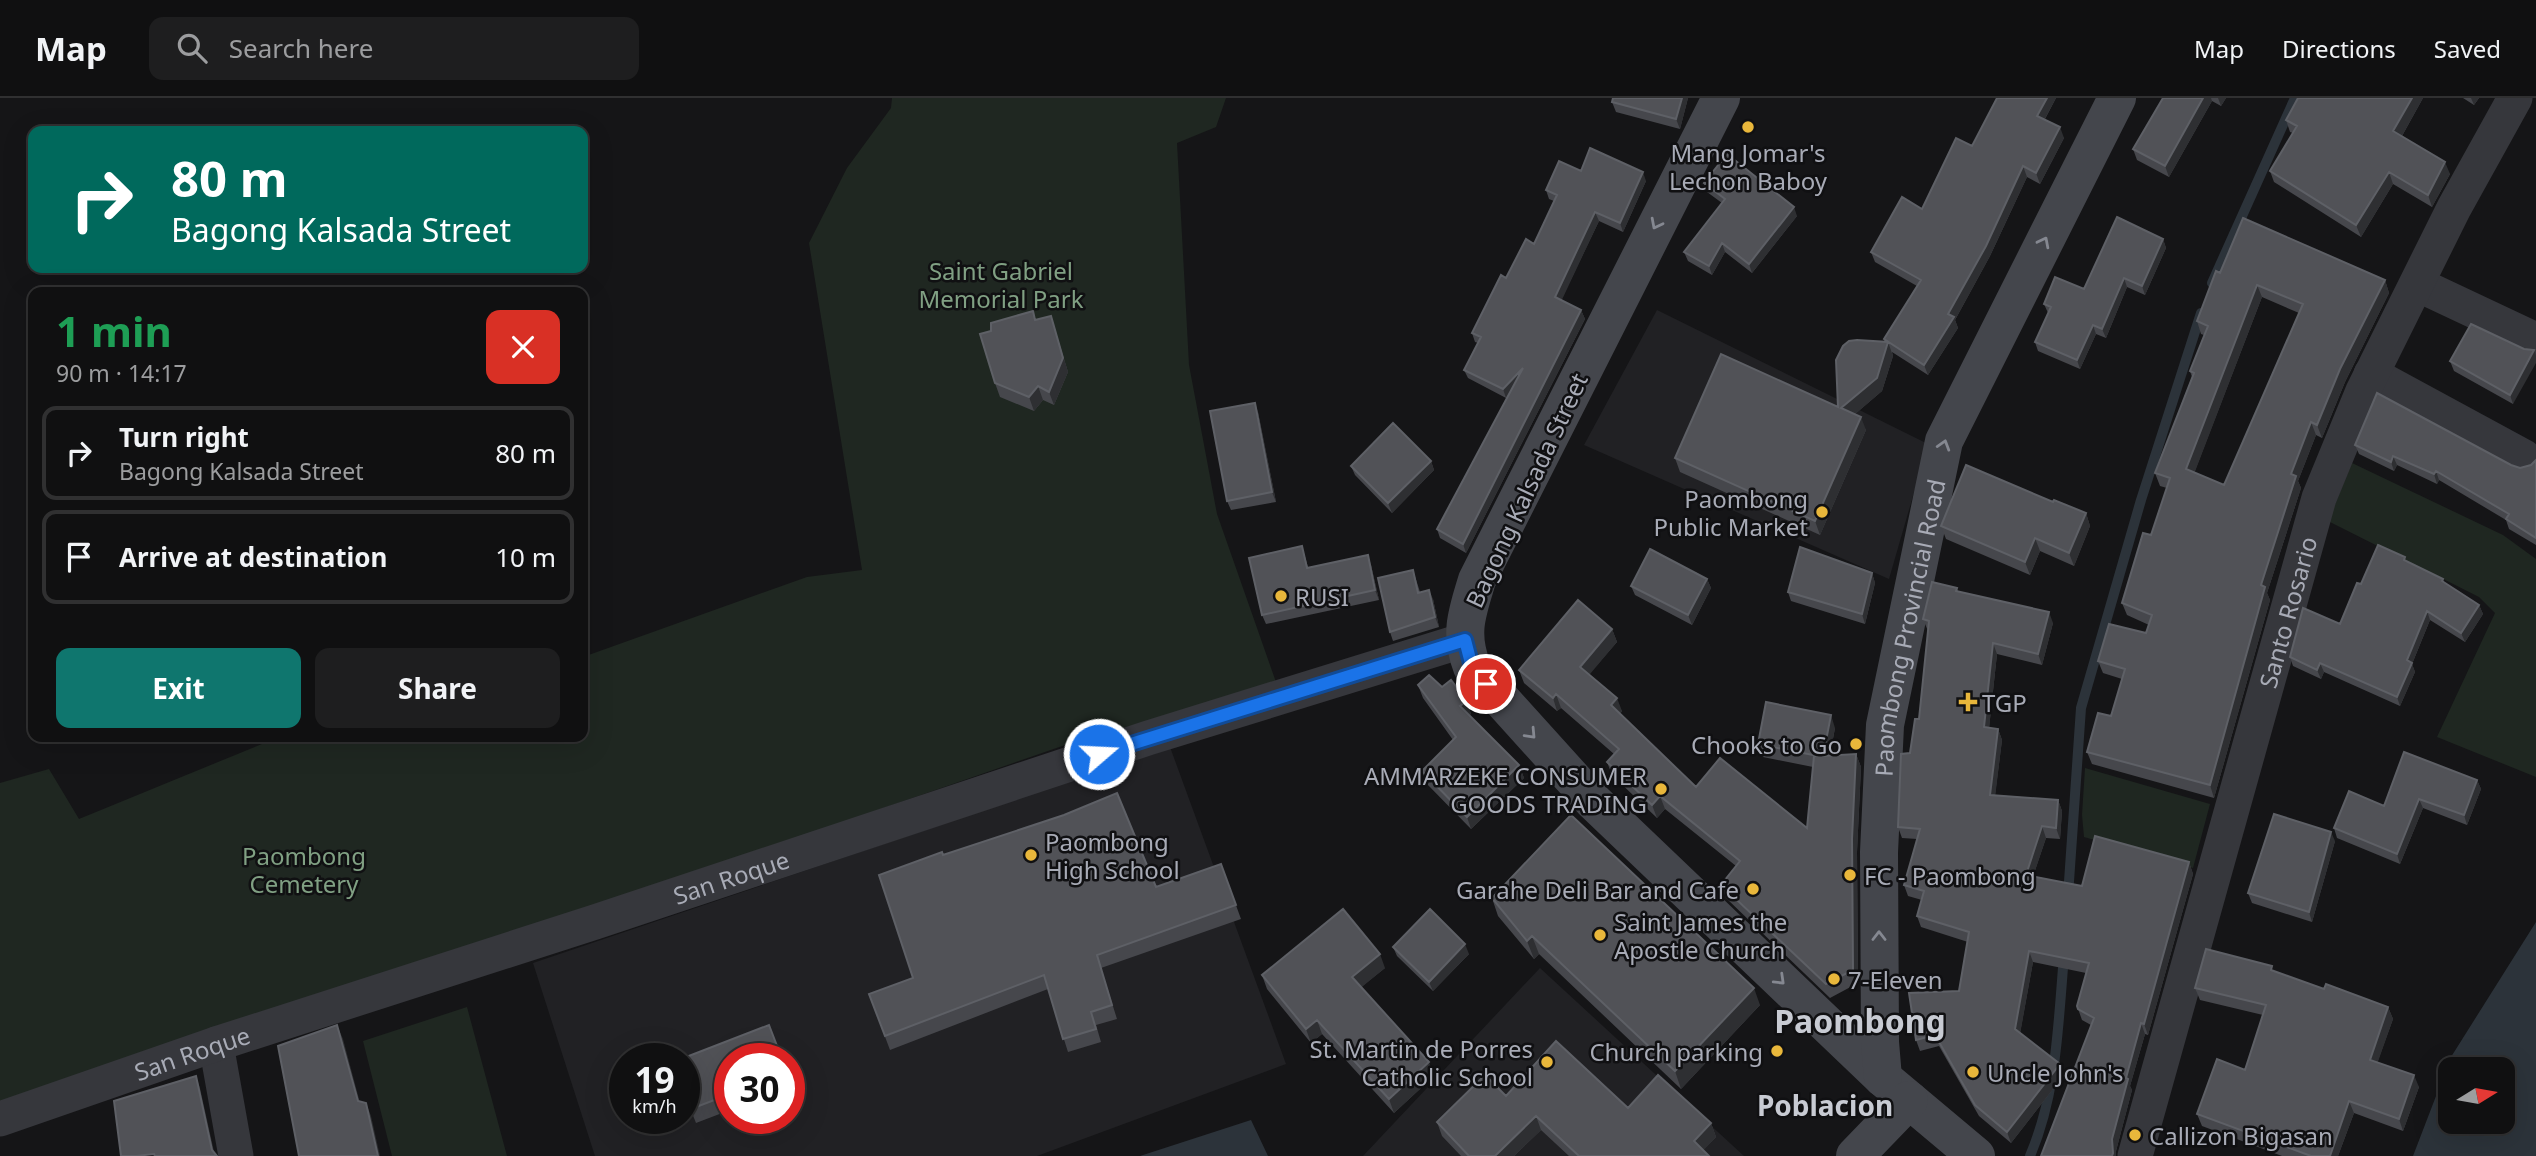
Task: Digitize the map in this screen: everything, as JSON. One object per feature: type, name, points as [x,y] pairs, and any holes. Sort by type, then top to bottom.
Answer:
[{"type":"main road","name":"Bagong Kalsada Street","points":[[1721,98],[1477,580],[1464,622],[1465,640],[1472,667],[1594,802],[1896,1089]]},
{"type":"main road","name":"Paombong Provincial Road","points":[[1896,1089],[1880,1042],[1879,852],[1885,725],[1944,441],[2117,98]]},
{"type":"main road","points":[[1855,1156],[1896,1089],[1976,1156]]},
{"type":"street","name":"Santo Rosario","points":[[2135,1156],[2319,498],[2371,374],[2454,208],[2515,98]]},
{"type":"street","points":[[2417,284],[2536,340]]},
{"type":"street","points":[[2371,374],[2524,457]]},
{"type":"street","name":"San Roque","points":[[0,1119],[216,1044],[595,922],[1148,738],[1465,640]]},
{"type":"street","points":[[216,1044],[236,1156]]},
{"type":"shaded area","name":"Paombong Public Market","points":[[1657,310],[1928,444],[1889,579],[1584,445]]},
{"type":"shaded area","name":"Paombong High School","points":[[1170,747],[1286,1064],[1037,1156],[595,1156],[533,963]]},
{"type":"shaded area","points":[[2536,922],[2536,1156],[2413,1156],[2438,1091],[2438,1134],[2515,1134],[2515,1057],[2451,1057]]},
{"type":"shaded area","name":"St. Martin de Porres Catholic School","points":[[1540,968],[1744,1156],[1363,1156]]},
{"type":"shaded area","points":[[1251,1120],[1268,1156],[1140,1156]]},
{"type":"green space","points":[[892,98],[1226,98],[1216,127],[1177,143],[1189,365],[1217,514],[1277,685],[1068,744],[472,951],[0,1110],[0,783],[49,769],[79,819],[267,742],[588,742],[588,655],[807,577],[862,570],[809,243],[847,168],[891,108]]},
{"type":"green space","points":[[2352,463],[2503,535],[2536,559],[2536,777],[2437,737],[2495,613],[2479,597],[2328,521]]},
{"type":"green space","points":[[2085,768],[2210,804],[2193,868],[2084,837],[2082,815]]},
{"type":"green space","points":[[467,1007],[507,1156],[392,1156],[363,1041]]},
{"type":"building","points":[[1613,98],[1682,98],[1676,119],[1612,102]]},
{"type":"building","points":[[1997,98],[2047,98],[2037,116],[2060,127],[2036,173],[2023,166],[1986,246],[1948,314],[1954,317],[1924,365],[1884,339],[1921,280],[1871,252],[1902,197],[1922,209],[1956,138],[1972,146]]},
{"type":"building","points":[[2163,98],[2203,98],[2165,166],[2133,149]]},
{"type":"building","points":[[2298,98],[2412,98],[2393,131],[2445,162],[2428,195],[2389,172],[2356,225],[2270,171],[2297,126],[2286,120]]},
{"type":"building","points":[[1590,148],[1643,172],[1620,223],[1595,212],[1555,297],[1581,310],[1463,544],[1437,529],[1523,368],[1503,389],[1464,370],[1481,337],[1472,333],[1501,275],[1506,278],[1526,239],[1534,244],[1557,195],[1546,190],[1559,161],[1581,171]]},
{"type":"building","points":[[1727,154],[1794,207],[1749,264],[1722,243],[1709,266],[1684,252],[1725,199],[1704,183]]},
{"type":"building","points":[[2117,217],[2163,239],[2142,286],[2124,278],[2102,329],[2093,325],[2077,360],[2035,342],[2051,307],[2044,304],[2055,277],[2084,289]]},
{"type":"building","points":[[2243,218],[2385,280],[2340,369],[2317,425],[2311,422],[2291,474],[2296,476],[2261,585],[2265,587],[2210,785],[2087,752],[2098,713],[2111,716],[2125,669],[2098,661],[2109,624],[2146,633],[2152,615],[2122,603],[2143,533],[2151,535],[2170,478],[2155,473],[2194,373],[2190,371],[2208,326],[2197,321],[2216,271],[2220,273]],"holes":[[[2257,285],[2303,304],[2224,485],[2186,469]]]},
{"type":"building","points":[[1033,311],[1035,320],[1051,316],[1063,358],[1049,392],[1038,386],[1029,397],[995,383],[980,334],[991,331],[991,323]]},
{"type":"building","points":[[2471,324],[2524,349],[2534,350],[2510,395],[2450,361]]},
{"type":"building","points":[[1849,341],[1888,342],[1877,378],[1841,408],[1861,417],[1815,521],[1675,458],[1721,354],[1838,407],[1836,360],[1843,346]]},
{"type":"building","points":[[2377,393],[2511,465],[2520,468],[2531,465],[2536,460],[2536,538],[2506,519],[2509,514],[2436,471],[2434,474],[2393,456],[2391,462],[2355,445]]},
{"type":"building","points":[[1255,403],[1272,492],[1227,501],[1210,411]]},
{"type":"building","points":[[1393,423],[1431,461],[1388,503],[1351,466]]},
{"type":"building","points":[[1966,465],[2086,513],[2069,553],[2035,538],[2025,562],[1941,526]]},
{"type":"building","points":[[2378,545],[2443,579],[2442,581],[2479,605],[2461,633],[2427,611],[2407,660],[2412,663],[2397,697],[2320,663],[2317,670],[2290,657],[2303,608],[2340,624],[2357,583],[2361,584]]},
{"type":"building","points":[[1302,546],[1307,568],[1368,555],[1375,590],[1262,615],[1249,558]]},
{"type":"building","points":[[1800,547],[1872,573],[1862,614],[1788,592]]},
{"type":"building","points":[[1650,549],[1707,579],[1688,615],[1631,586]]},
{"type":"building","points":[[1413,570],[1418,593],[1429,590],[1435,617],[1390,632],[1378,578]]},
{"type":"building","points":[[1932,582],[1957,588],[1956,591],[2049,612],[2038,654],[1993,643],[1984,727],[1998,729],[1990,795],[2058,800],[2056,828],[2042,826],[2026,875],[2082,886],[2095,836],[2189,862],[2144,1024],[2141,1023],[2126,1078],[2128,1079],[2112,1139],[2112,1156],[2041,1156],[2094,1018],[2077,1006],[2089,963],[2029,951],[2015,1029],[2060,1064],[2007,1132],[1975,1105],[1935,1035],[1916,1040],[1909,993],[1959,991],[1969,932],[1917,916],[1924,891],[1904,885],[1920,829],[1898,827],[1901,754],[1910,753],[1915,719],[1919,719],[1929,621],[1923,619]]},
{"type":"building","points":[[1578,600],[1612,629],[1580,667],[1617,698],[1611,705],[1696,787],[1720,758],[1807,828],[1814,756],[1818,756],[1758,744],[1766,702],[1831,715],[1823,756],[1856,754],[1852,839],[1853,970],[1826,984],[1721,885],[1740,861],[1660,796],[1652,805],[1607,762],[1619,749],[1556,694],[1553,698],[1519,670]]},
{"type":"building","points":[[1429,675],[1442,687],[1451,680],[1467,701],[1460,706],[1519,765],[1467,817],[1422,771],[1456,737],[1418,685]]},
{"type":"building","points":[[2404,752],[2477,780],[2464,815],[2419,799],[2397,854],[2334,828],[2349,791],[2384,806]]},
{"type":"building","points":[[1117,793],[1156,887],[1221,864],[1236,905],[1097,955],[1112,1005],[1091,1012],[1096,1029],[1063,1039],[1044,975],[885,1036],[869,994],[913,978],[879,875],[942,852],[943,855],[1064,815]]},
{"type":"building","points":[[2274,814],[2331,832],[2309,912],[2248,893]]},
{"type":"building","name":"Saint James the Apostle Church","points":[[1571,815],[1754,988],[1675,1071],[1532,936],[1527,941],[1492,898]]},
{"type":"building","points":[[1343,909],[1380,954],[1352,977],[1429,1062],[1389,1099],[1317,1020],[1306,1029],[1262,975]]},
{"type":"building","points":[[1430,909],[1465,944],[1429,982],[1393,947]]},
{"type":"building","points":[[2206,949],[2272,966],[2271,970],[2324,989],[2326,984],[2388,1007],[2370,1060],[2414,1075],[2399,1119],[2349,1101],[2330,1156],[2311,1156],[2197,1114],[2217,1059],[2245,1070],[2266,1005],[2195,988]]},
{"type":"building","points":[[337,1025],[358,1101],[366,1103],[378,1156],[299,1156],[278,1046]]},
{"type":"building","points":[[769,1025],[776,1043],[722,1043]]},
{"type":"building","points":[[1556,1041],[1628,1108],[1658,1075],[1711,1123],[1694,1141],[1709,1156],[1579,1156],[1536,1116],[1495,1156],[1469,1156],[1437,1122],[1485,1075],[1506,1096]]},
{"type":"building","points":[[714,1046],[714,1100],[700,1106],[700,1052]]},
{"type":"building","points":[[196,1076],[212,1150],[217,1156],[121,1156],[114,1101]]},
{"type":"waterway","points":[[2212,283],[2295,98]]},
{"type":"waterway","points":[[2068,896],[2081,708],[2141,500],[2201,313]]},
{"type":"waterway","points":[[2030,1156],[2046,1108],[2051,1083],[2064,956]]},
{"type":"place","name":"Mang Jomar's Lechon Baboy","points":[[1748,127]]},
{"type":"place","name":"Paombong Public Market","points":[[1822,512]]},
{"type":"place","name":"RUSI","points":[[1281,596]]},
{"type":"place","name":"TGP","points":[[1968,702]]},
{"type":"place","name":"Chooks to Go","points":[[1856,744]]},
{"type":"place","name":"AMMARZEKE CONSUMER GOODS TRADING","points":[[1661,789]]},
{"type":"place","name":"Paombong High School","points":[[1031,855]]},
{"type":"place","name":"FC - Paombong","points":[[1850,875]]},
{"type":"place","name":"Garahe Deli Bar and Cafe","points":[[1753,889]]},
{"type":"place","name":"Saint James the Apostle Church","points":[[1600,935]]},
{"type":"place","name":"7-Eleven","points":[[1834,979]]},
{"type":"place","name":"Church parking","points":[[1777,1051]]},
{"type":"place","name":"St. Martin de Porres Catholic School","points":[[1547,1062]]},
{"type":"place","name":"Uncle John's","points":[[1973,1072]]},
{"type":"place","name":"Callizon Bigasan","points":[[2135,1135]]},
{"type":"district","name":"Paombong","points":[[1860,1020]]},
{"type":"district","name":"Poblacion","points":[[1825,1105]]},
{"type":"route","points":[[1099,754],[1465,640],[1472,667],[1486,684]]},
{"type":"park label","name":"Saint Gabriel Memorial Park","points":[[1001,284]]},
{"type":"park label","name":"Paombong Cemetery","points":[[304,869]]}]
